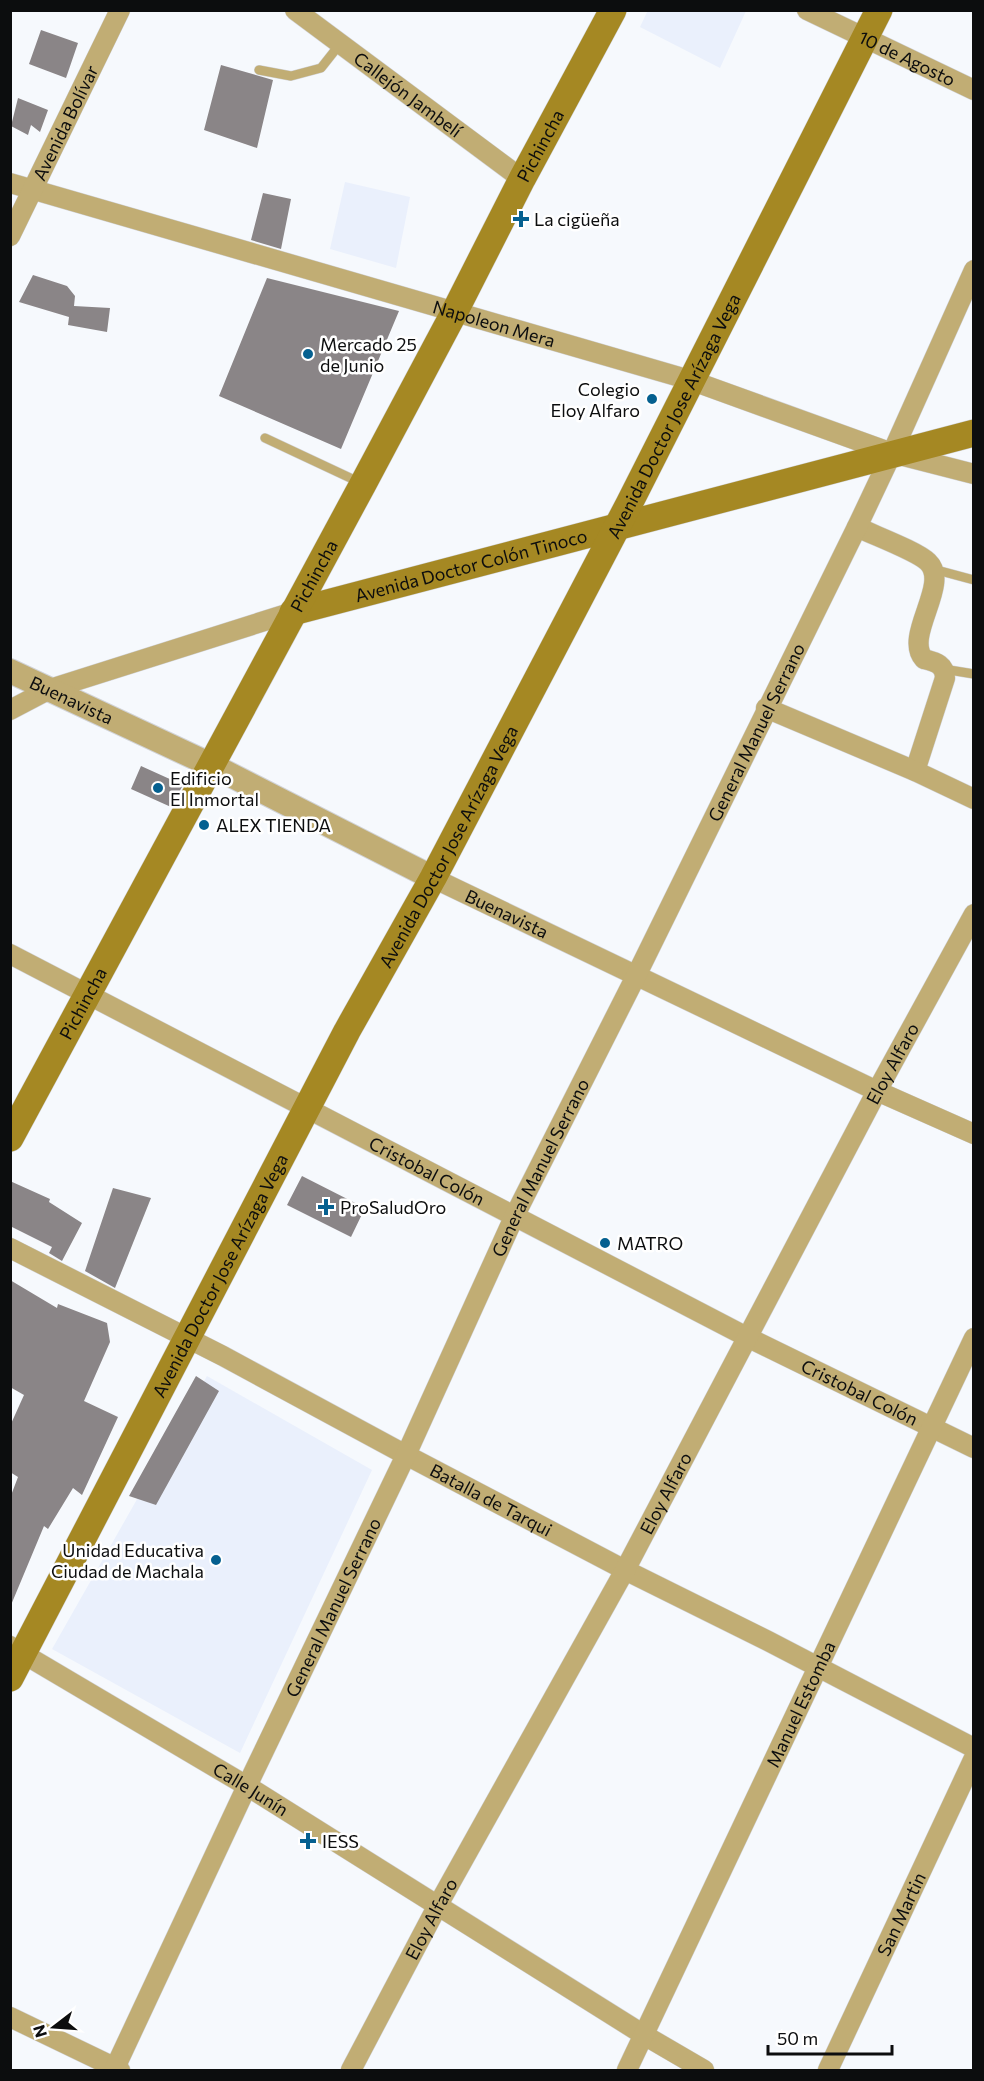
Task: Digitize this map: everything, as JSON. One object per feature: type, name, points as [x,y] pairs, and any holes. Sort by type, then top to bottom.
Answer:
[{"type":"main road","name":"Pichincha","points":[[10,1138],[363,484],[613,10]]},
{"type":"main road","name":"Avenida Doctor Jose Arízaga Vega","points":[[10,1678],[17,1649],[189,1338],[347,1031],[432,878],[616,529],[879,10]]},
{"type":"main road","name":"Avenida Doctor Colón Tinoco","points":[[292,612],[616,529],[892,453],[974,433]]},
{"type":"street","name":"Avenida Bolívar","points":[[10,236],[120,10]]},
{"type":"street","name":"Callejón Jambelí","points":[[295,10],[522,179]]},
{"type":"street","name":"10 de Agosto","points":[[807,10],[974,90]]},
{"type":"street","name":"Napoleon Mera","points":[[10,183],[690,380],[892,453],[974,474]]},
{"type":"street","name":"General Manuel Serrano","points":[[116,2070],[247,1786],[406,1455],[515,1215],[636,976],[892,453],[974,270]]},
{"type":"street","points":[[856,527],[924,559],[933,569],[934,582],[918,646],[924,659],[937,663],[943,669],[945,678],[915,771]]},
{"type":"street","name":"Avenida Doctor Colón Tinoco","points":[[10,710],[50,690],[292,612]]},
{"type":"street","name":"Buenavista","points":[[10,671],[211,765],[432,878],[636,976],[974,1134]]},
{"type":"street","points":[[766,708],[915,771],[974,799]]},
{"type":"street","name":"Eloy Alfaro","points":[[351,2070],[438,1905],[625,1570],[877,1090],[974,914]]},
{"type":"street","name":"Cristobal Colón","points":[[10,954],[747,1337],[974,1448]]},
{"type":"street","name":"Batalla de Tarqui","points":[[10,1248],[189,1338],[625,1570],[974,1748]]},
{"type":"street","name":"Manuel Estomba","points":[[627,2070],[974,1338]]},
{"type":"street","name":"Calle Junín","points":[[17,1649],[247,1786],[644,2035],[705,2070]]},
{"type":"street","name":"San Martin","points":[[828,2070],[974,1758]]},
{"type":"street","points":[[10,2017],[116,2070]]},
{"type":"lane","points":[[259,70],[291,76],[321,68],[340,44]]},
{"type":"lane","points":[[265,438],[363,484]]},
{"type":"lane","points":[[933,569],[974,580]]},
{"type":"lane","points":[[943,669],[974,674]]},
{"type":"shaded area","points":[[648,10],[746,11],[720,68],[640,27]]},
{"type":"shaded area","points":[[345,182],[410,197],[396,268],[330,249]]},
{"type":"shaded area","name":"Unidad Educativa Ciudad de Machala","points":[[207,1376],[372,1470],[240,1753],[52,1649]]},
{"type":"building","points":[[41,30],[78,43],[66,78],[29,64]]},
{"type":"building","points":[[221,65],[273,80],[257,148],[204,130]]},
{"type":"building","points":[[18,98],[48,110],[40,132],[31,125],[28,135],[11,126]]},
{"type":"building","points":[[263,193],[291,199],[281,249],[251,240]]},
{"type":"building","points":[[33,275],[67,286],[75,296],[74,306],[110,308],[107,332],[68,325],[69,317],[19,302]]},
{"type":"building","name":"Mercado 25 de Junio","points":[[267,278],[399,311],[341,449],[219,396]]},
{"type":"building","name":"Edificio El Inmortal","points":[[141,766],[183,785],[171,807],[131,789]]},
{"type":"building","name":"ProSaludOro","points":[[302,1176],[365,1208],[351,1237],[287,1205]]},
{"type":"building","points":[[10,1181],[50,1199],[49,1202],[82,1223],[62,1261],[49,1253],[52,1247],[10,1226]]},
{"type":"building","points":[[113,1188],[151,1198],[115,1288],[85,1271]]},
{"type":"building","points":[[10,1280],[57,1308],[58,1304],[107,1323],[110,1342],[84,1401],[118,1417],[82,1495],[73,1488],[48,1529],[44,1526],[11,1605],[10,1498],[18,1477],[10,1472],[10,1426],[24,1395],[10,1387]]},
{"type":"building","points":[[196,1376],[219,1391],[156,1505],[129,1496]]},
{"type":"place","name":"La cigüeña","points":[[521,219]]},
{"type":"place","name":"Mercado 25 de Junio","points":[[308,354]]},
{"type":"place","name":"Colegio Eloy Alfaro","points":[[652,399]]},
{"type":"place","name":"Edificio El Inmortal","points":[[158,788]]},
{"type":"place","name":"ALEX TIENDA","points":[[204,825]]},
{"type":"place","name":"ProSaludOro","points":[[326,1207]]},
{"type":"place","name":"MATRO","points":[[605,1243]]},
{"type":"place","name":"Unidad Educativa Ciudad de Machala","points":[[216,1560]]},
{"type":"place","name":"IESS","points":[[308,1841]]}]
